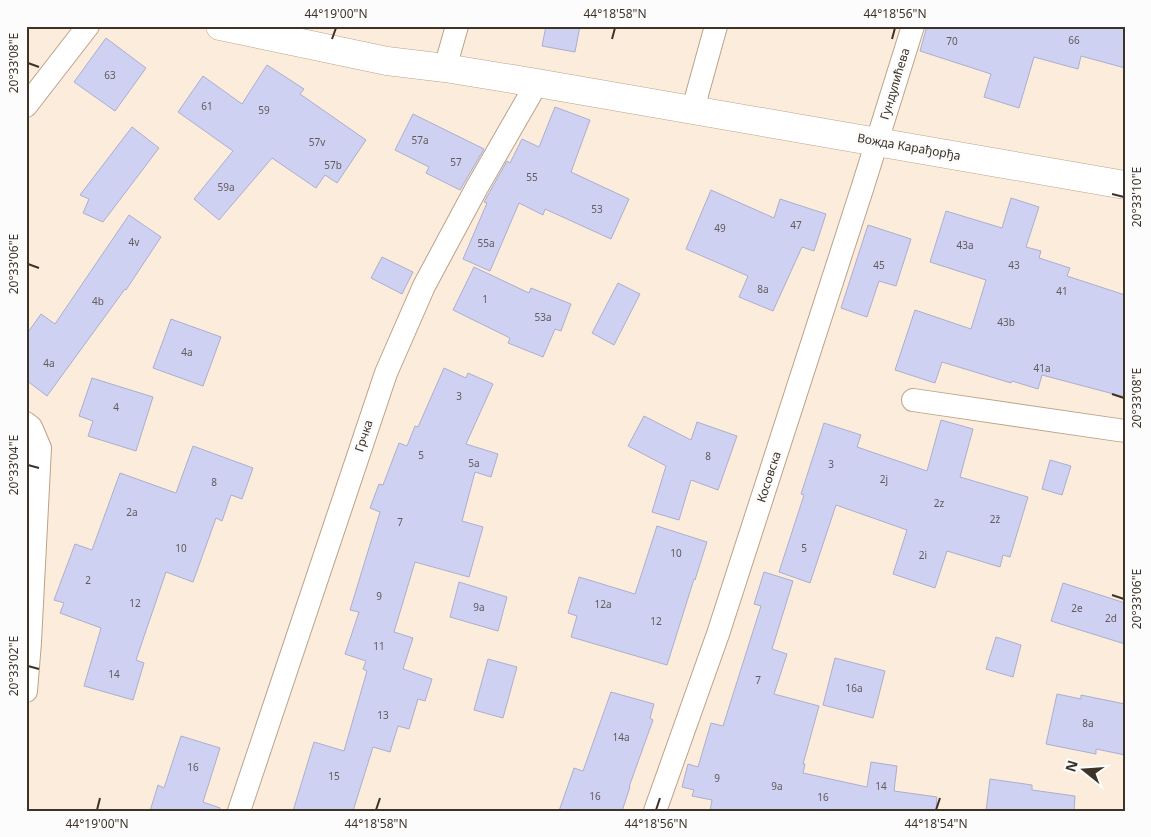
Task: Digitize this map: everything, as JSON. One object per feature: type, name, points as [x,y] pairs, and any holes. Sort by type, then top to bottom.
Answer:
[{"type":"main road","name":"Вожда Карађорђа","points":[[220,26],[387,61],[537,83],[1125,184]]},
{"type":"street","points":[[26,106],[88,26]]},
{"type":"street","points":[[445,68],[457,26]]},
{"type":"street","points":[[693,109],[716,26]]},
{"type":"street","name":"Гундулићева","points":[[877,142],[913,26]]},
{"type":"street","name":"Грчка","points":[[239,811],[386,373],[424,286],[476,189],[537,83]]},
{"type":"street","name":"Косовска","points":[[654,811],[718,634],[877,142]]},
{"type":"street","points":[[913,400],[1125,431]]},
{"type":"street","points":[[26,423],[32,427],[40,448],[26,691]]},
{"type":"building","points":[[546,26],[580,26],[575,52],[542,46]]},
{"type":"building","points":[[927,26],[1125,26],[1125,68],[1081,56],[1078,69],[1034,57],[1019,108],[984,97],[991,74],[920,51]]},
{"type":"building","points":[[106,38],[146,68],[115,111],[74,82]]},
{"type":"building","points":[[267,65],[304,89],[300,94],[366,140],[337,183],[325,175],[316,188],[272,158],[219,220],[194,199],[233,151],[178,112],[203,76],[242,104]]},
{"type":"building","points":[[555,107],[590,120],[571,172],[629,199],[611,239],[545,209],[543,215],[519,203],[490,271],[463,259],[487,203],[484,202],[507,161],[510,163],[522,139],[539,147]]},
{"type":"building","points":[[413,114],[484,149],[460,190],[426,173],[429,167],[395,150]]},
{"type":"building","points":[[132,127],[159,148],[103,222],[83,213],[89,199],[80,195]]},
{"type":"building","points":[[711,190],[774,218],[780,199],[826,214],[814,251],[802,247],[773,311],[739,297],[748,276],[686,249]]},
{"type":"building","points":[[1011,198],[1039,207],[1026,247],[1041,251],[1039,258],[1070,268],[1067,276],[1125,295],[1125,397],[1042,375],[1038,389],[1012,381],[1011,383],[942,362],[935,383],[895,370],[915,310],[971,329],[986,280],[930,262],[946,211],[1002,228]]},
{"type":"building","points":[[129,215],[161,237],[126,290],[47,396],[26,380],[26,335],[41,314],[55,324]]},
{"type":"building","points":[[868,225],[911,239],[896,286],[879,281],[867,317],[841,308]]},
{"type":"building","points":[[382,257],[413,272],[402,294],[371,278]]},
{"type":"building","points":[[474,267],[529,293],[531,288],[571,304],[561,331],[555,329],[543,357],[508,343],[510,338],[453,310]]},
{"type":"building","points":[[618,283],[640,294],[614,345],[592,333]]},
{"type":"building","points":[[171,319],[221,337],[203,386],[153,368]]},
{"type":"building","points":[[444,368],[466,378],[468,373],[493,384],[466,444],[498,454],[491,477],[475,472],[462,521],[483,527],[469,577],[415,562],[394,632],[413,638],[403,669],[432,679],[425,701],[418,699],[409,729],[398,726],[390,752],[373,747],[353,811],[293,811],[314,742],[344,751],[367,671],[363,669],[366,661],[345,654],[359,612],[350,610],[380,512],[370,508],[379,484],[383,485],[399,443],[407,446],[415,426],[418,427]]},
{"type":"building","points":[[92,378],[153,397],[136,451],[88,436],[93,421],[79,416]]},
{"type":"building","points":[[644,416],[691,440],[697,422],[737,436],[718,490],[691,480],[679,520],[652,512],[666,466],[628,446]]},
{"type":"building","points":[[941,420],[973,429],[960,477],[1028,497],[1010,557],[1003,555],[1000,567],[947,551],[935,588],[893,574],[907,530],[836,505],[810,583],[779,572],[804,495],[801,494],[824,423],[861,435],[857,447],[927,471]]},
{"type":"building","points":[[193,446],[253,468],[242,499],[231,495],[222,521],[216,518],[193,582],[166,572],[136,660],[144,663],[133,700],[84,686],[101,628],[60,613],[64,603],[54,600],[75,544],[92,550],[120,473],[176,493]]},
{"type":"building","points":[[1050,460],[1071,466],[1062,495],[1042,489]]},
{"type":"building","points":[[657,526],[707,542],[667,665],[571,637],[577,616],[568,613],[579,577],[635,594]]},
{"type":"building","points":[[764,572],[793,581],[772,649],[787,654],[774,694],[819,706],[803,764],[805,764],[803,773],[867,787],[871,762],[897,766],[894,791],[937,797],[936,811],[710,811],[712,800],[692,796],[694,790],[682,787],[688,764],[698,767],[711,723],[723,726],[761,606],[754,604]]},
{"type":"building","points":[[459,582],[507,597],[498,631],[450,617]]},
{"type":"building","points":[[1063,583],[1125,603],[1125,644],[1051,621]]},
{"type":"building","points":[[996,637],[1021,645],[1013,677],[986,669]]},
{"type":"building","points":[[835,658],[885,671],[873,718],[823,705]]},
{"type":"building","points":[[488,659],[517,667],[503,718],[474,710]]},
{"type":"building","points":[[611,692],[654,704],[650,718],[653,720],[622,811],[559,811],[574,768],[583,771]]},
{"type":"building","points":[[1057,694],[1081,699],[1081,695],[1125,704],[1125,755],[1096,749],[1096,754],[1046,744]]},
{"type":"building","points":[[181,736],[220,748],[203,802],[220,808],[220,811],[150,811],[158,785],[164,788]]},
{"type":"building","points":[[990,779],[1032,785],[1032,790],[1075,796],[1074,811],[986,811]]}]
